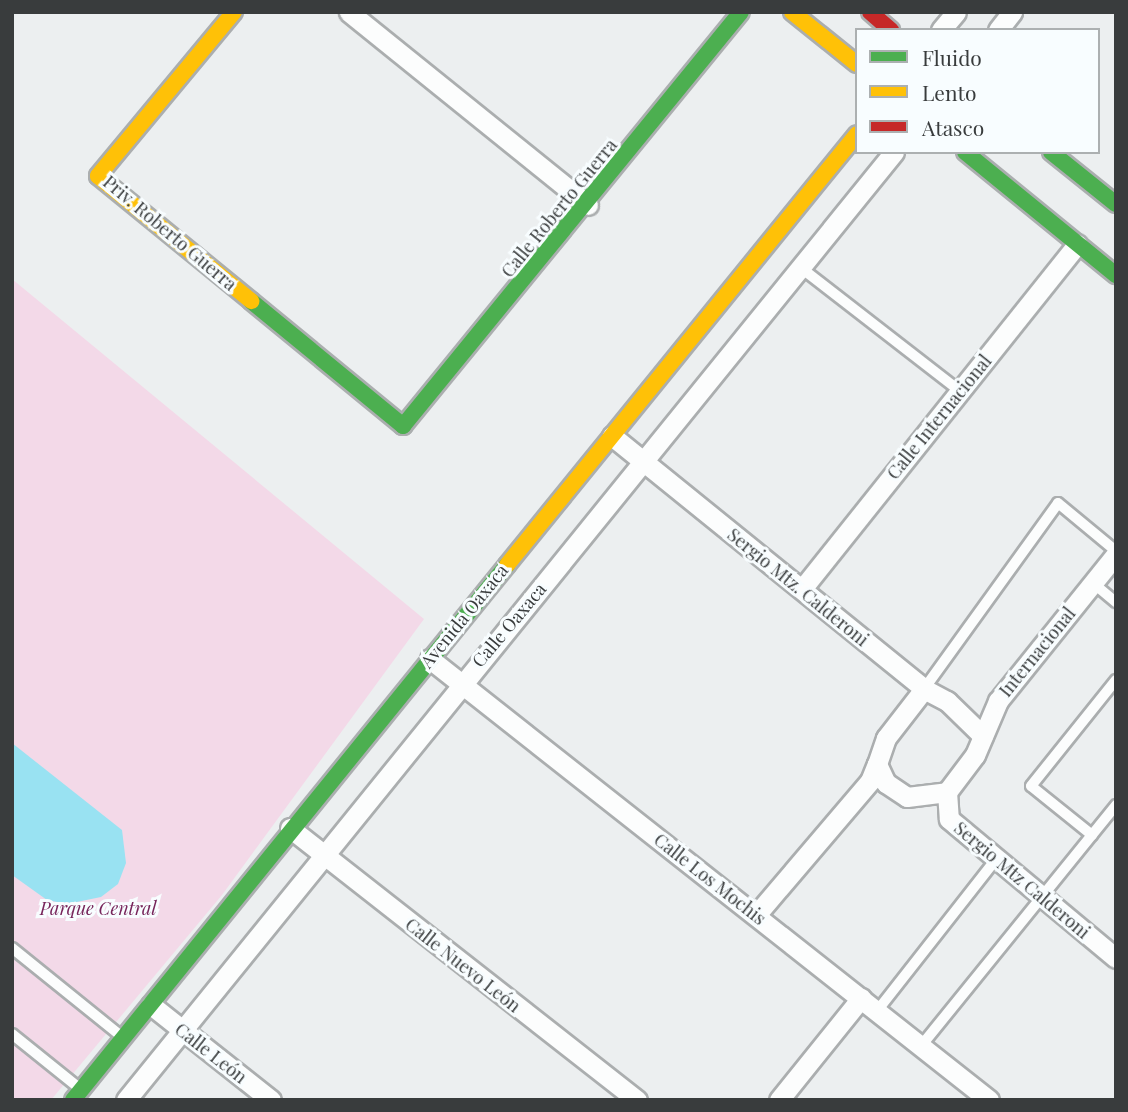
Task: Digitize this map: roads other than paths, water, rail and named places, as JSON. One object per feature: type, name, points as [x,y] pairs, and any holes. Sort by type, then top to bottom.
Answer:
[{"type":"street","name":"Priv. Roberto Guerra","points":[[234,12],[98,176],[403,426]]},
{"type":"street","points":[[349,12],[588,205]]},
{"type":"street","name":"Calle Roberto Guerra","points":[[403,426],[588,205],[741,12]]},
{"type":"street","points":[[792,12],[855,62]]},
{"type":"street","points":[[870,12],[889,28]]},
{"type":"street","points":[[943,28],[956,12]]},
{"type":"street","points":[[1000,28],[1012,12]]},
{"type":"street","name":"Avenida Oaxaca","points":[[77,1095],[290,828],[855,136]]},
{"type":"street","name":"Calle Oaxaca","points":[[125,1100],[892,154]]},
{"type":"street","points":[[967,154],[1116,275]]},
{"type":"street","points":[[1054,154],[1116,204]]},
{"type":"street","name":"Calle Internacional","points":[[802,589],[1077,244]]},
{"type":"street","name":"Sergio Mtz. Calderoni","points":[[612,436],[925,689],[947,701],[983,736]]},
{"type":"street","name":"Internacional","points":[[947,792],[983,736],[998,701],[1116,552]]},
{"type":"street","name":"Calle Los Mochis","points":[[430,659],[989,1100]]},
{"type":"street","points":[[756,915],[870,781],[886,738],[925,689]]},
{"type":"street","points":[[877,764],[886,783],[907,797],[947,792]]},
{"type":"street","name":"Sergio Mtz Calderoni","points":[[947,792],[950,819],[1116,958]]},
{"type":"street","name":"Calle Nuevo León","points":[[290,828],[637,1100]]},
{"type":"street","points":[[779,1100],[861,998]]},
{"type":"street","name":"Calle León","points":[[151,1005],[271,1100]]},
{"type":"lane","points":[[800,267],[960,391]]},
{"type":"lane","points":[[925,689],[1058,503],[1116,552]]},
{"type":"lane","points":[[1093,583],[1116,602]]},
{"type":"lane","points":[[1092,835],[1031,786],[1116,680]]},
{"type":"lane","points":[[921,1046],[1044,898],[1116,805]]},
{"type":"lane","points":[[877,1011],[996,859]]},
{"type":"lane","points":[[12,948],[124,1039]]},
{"type":"lane","points":[[12,1034],[77,1095]]},
{"type":"water","points":[[12,743],[122,830],[126,863],[118,884],[101,897],[67,904],[47,900],[12,875]]},
{"type":"park label","name":"Parque Central","points":[[98,908]]}]
